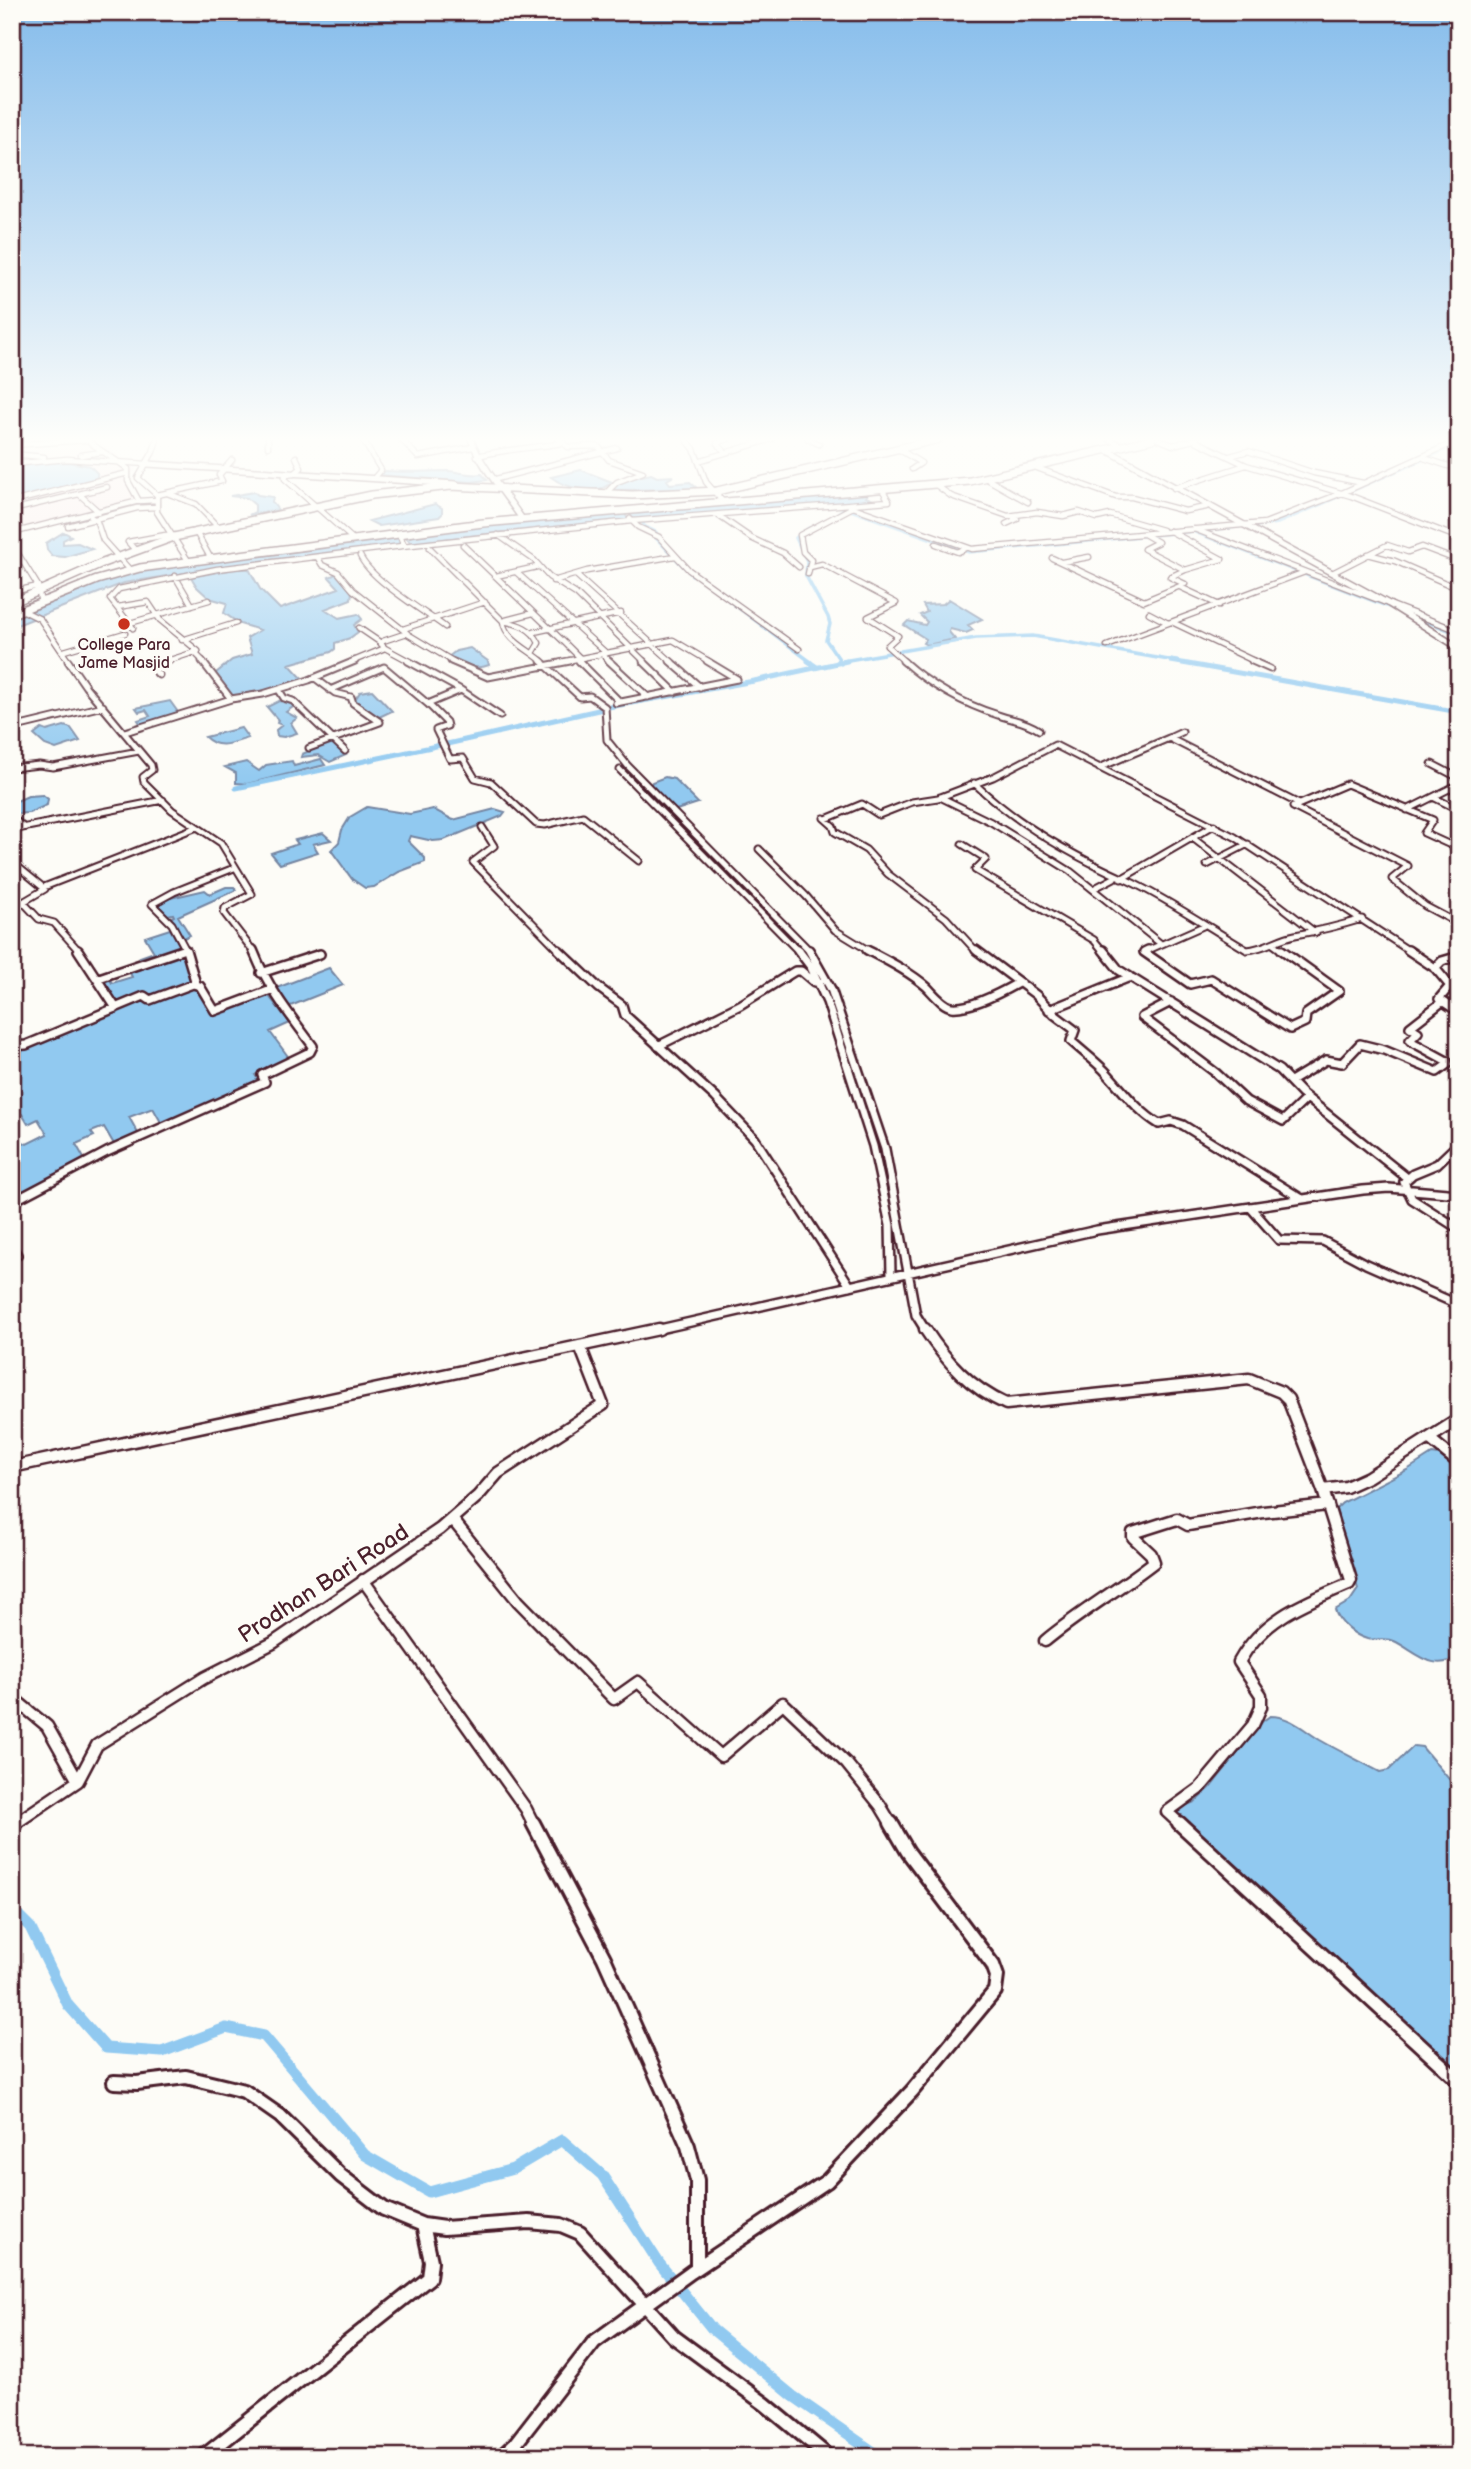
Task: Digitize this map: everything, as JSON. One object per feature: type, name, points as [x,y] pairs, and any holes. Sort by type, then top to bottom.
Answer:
[{"type":"main road","points":[[12,603],[39,588],[127,554]]},
{"type":"main road","points":[[12,614],[130,570],[244,554]]},
{"type":"street","points":[[18,554],[39,588],[40,599],[45,600]]},
{"type":"street","points":[[116,554],[130,570]]},
{"type":"street","points":[[184,554],[189,562]]},
{"type":"street","points":[[208,554],[211,559]]},
{"type":"street","points":[[315,554],[322,565],[335,570],[358,594],[404,631],[465,669],[488,677],[673,640],[737,679],[604,706]]},
{"type":"street","points":[[209,600],[132,625],[110,599],[122,588],[175,576],[347,554]]},
{"type":"street","points":[[361,554],[361,562],[382,579],[385,585],[402,594],[445,627]]},
{"type":"street","points":[[436,554],[503,621],[521,625],[534,632],[539,643],[533,653]]},
{"type":"street","points":[[473,554],[579,657],[578,660],[620,702]]},
{"type":"street","points":[[524,554],[534,560],[537,567],[553,580],[576,594],[675,692]]},
{"type":"street","points":[[784,554],[799,567]]},
{"type":"street","points":[[805,554],[811,560],[808,574]]},
{"type":"street","points":[[1153,554],[1185,570]]},
{"type":"street","points":[[1052,558],[1142,601],[1185,584],[1170,577],[1222,559],[1213,554]]},
{"type":"street","points":[[1256,554],[1459,634]]},
{"type":"street","points":[[1298,554],[1401,609],[1459,648]]},
{"type":"street","points":[[1334,572],[1368,554]]},
{"type":"street","points":[[1369,554],[1395,561],[1459,589]]},
{"type":"street","points":[[1441,554],[1459,561]]},
{"type":"street","points":[[553,580],[587,570],[674,556],[689,570],[719,588],[747,613],[799,649]]},
{"type":"street","points":[[1062,562],[1089,557]]},
{"type":"street","points":[[810,567],[825,563],[896,603],[868,615],[898,636],[887,646],[893,654],[958,699],[1004,718],[1024,720],[1039,730]]},
{"type":"street","points":[[496,576],[537,567]]},
{"type":"street","points":[[516,572],[605,652],[603,655]]},
{"type":"street","points":[[1107,646],[1303,573]]},
{"type":"street","points":[[576,575],[701,687]]},
{"type":"street","points":[[175,576],[192,605]]},
{"type":"street","points":[[1449,585],[1459,581]]},
{"type":"street","points":[[1180,587],[1219,605]]},
{"type":"street","points":[[12,592],[39,588]]},
{"type":"street","points":[[117,606],[152,596]]},
{"type":"street","points":[[117,606],[148,601],[182,640],[198,651],[156,665],[153,668],[159,675]]},
{"type":"street","points":[[125,732],[231,699],[279,690],[314,678],[383,645],[404,631],[485,603]]},
{"type":"street","points":[[12,1202],[107,1152],[265,1082],[262,1075],[313,1049],[271,990],[261,973],[254,951],[223,910],[252,894],[234,868],[225,848],[163,800],[142,779],[152,768],[86,687],[40,619],[24,611]]},
{"type":"street","points":[[503,621],[533,612]]},
{"type":"street","points":[[534,632],[621,613]]},
{"type":"street","points":[[1149,613],[1270,669]]},
{"type":"street","points":[[503,621],[503,626],[512,638],[533,653],[580,697],[590,696],[604,706],[607,712],[606,737],[610,744],[712,853],[814,955],[873,1146],[890,1225],[891,1275]]},
{"type":"street","points":[[182,640],[236,623]]},
{"type":"street","points":[[1434,626],[1459,634]]},
{"type":"street","points":[[359,628],[500,716]]},
{"type":"street","points":[[64,651],[125,633]]},
{"type":"street","points":[[194,652],[209,666],[214,678],[231,699]]},
{"type":"street","points":[[603,655],[648,697]]},
{"type":"street","points":[[330,690],[384,667],[428,704],[447,725],[436,730],[450,759],[463,758],[475,778],[491,782],[534,822],[542,825],[583,816],[639,861]]},
{"type":"street","points":[[309,748],[380,722],[353,703],[351,696],[330,690],[314,678]]},
{"type":"street","points":[[279,690],[284,698],[293,701],[345,751]]},
{"type":"street","points":[[428,704],[461,690]]},
{"type":"street","points":[[12,728],[103,706]]},
{"type":"street","points":[[1099,768],[1182,732]]},
{"type":"street","points":[[1170,738],[1220,766],[1299,804]]},
{"type":"street","points":[[1302,1199],[1183,1125],[1171,1121],[1159,1124],[1149,1118],[1119,1090],[1098,1064],[1071,1041],[1075,1030],[981,956],[931,904],[888,874],[866,850],[835,832],[825,818],[862,804],[879,815],[912,802],[940,797],[1007,771],[1052,745],[1214,825],[1362,919],[1435,968],[1450,986],[1439,999],[1459,1012]]},
{"type":"street","points":[[12,768],[39,765],[53,767],[139,751]]},
{"type":"street","points":[[1432,764],[1459,778]]},
{"type":"street","points":[[620,769],[796,948],[823,982],[885,1149],[916,1315],[927,1334],[972,1385],[993,1400],[1006,1404],[1248,1379],[1281,1392],[1288,1399],[1328,1505],[1349,1573],[1349,1584],[1297,1605],[1278,1618],[1251,1644],[1239,1662],[1261,1695],[1261,1707],[1253,1725],[1199,1788],[1167,1812],[1459,2081]]},
{"type":"street","points":[[974,783],[1003,809],[1118,879],[1247,950],[1273,944],[1293,935],[1316,933],[1362,919]]},
{"type":"street","points":[[1459,849],[1423,832],[1433,820],[1347,784],[1293,807],[1408,866],[1392,879],[1425,906],[1459,924]]},
{"type":"street","points":[[1407,810],[1459,784]]},
{"type":"street","points":[[940,797],[1001,828],[1070,870],[1161,944]]},
{"type":"street","points":[[1433,797],[1459,810]]},
{"type":"street","points":[[12,830],[163,800]]},
{"type":"street","points":[[12,817],[23,827]]},
{"type":"street","points":[[1093,888],[1118,879],[1194,839],[1214,825]]},
{"type":"street","points":[[44,887],[197,827]]},
{"type":"street","points":[[482,827],[494,846],[473,862],[525,918],[599,988],[622,1005],[625,1016],[715,1097],[755,1139],[850,1286]]},
{"type":"street","points":[[1194,839],[1316,933]]},
{"type":"street","points":[[962,844],[986,859],[975,870],[1094,940],[1101,946],[1107,961],[1213,1031],[1221,1033],[1268,1062],[1307,1098],[1406,1177]]},
{"type":"street","points":[[1207,865],[1248,845]]},
{"type":"street","points":[[759,849],[806,896],[835,930],[851,942],[896,965],[951,1008],[989,998],[1018,983]]},
{"type":"street","points":[[12,862],[44,887]]},
{"type":"street","points":[[234,868],[152,904],[167,916],[186,949],[196,984],[200,986],[215,1011],[271,990]]},
{"type":"street","points":[[44,887],[45,891],[23,902],[39,919],[54,923],[99,978],[116,1008]]},
{"type":"street","points":[[1203,926],[1144,951],[1190,984],[1211,979],[1290,1029],[1305,1022],[1306,1014],[1339,991],[1273,944]]},
{"type":"street","points":[[99,978],[186,949]]},
{"type":"street","points":[[261,973],[320,954]]},
{"type":"street","points":[[1435,968],[1442,961],[1459,956]]},
{"type":"street","points":[[658,1046],[740,1004],[795,971],[801,971],[814,982],[823,982]]},
{"type":"street","points":[[1049,1010],[1130,977]]},
{"type":"street","points":[[12,1046],[26,1045],[144,996],[150,1000],[196,984]]},
{"type":"street","points":[[1171,1002],[1142,1017],[1253,1105],[1283,1121],[1307,1098]]},
{"type":"street","points":[[1291,1081],[1326,1060],[1342,1063],[1360,1044],[1384,1050],[1437,1072],[1448,1064],[1447,1061],[1412,1042],[1410,1040],[1418,1032],[1410,1027],[1442,1002]]},
{"type":"street","points":[[1406,1177],[1430,1168],[1459,1143]]},
{"type":"street","points":[[1406,1177],[1405,1189],[1412,1199],[1459,1229]]},
{"type":"street","points":[[12,1467],[580,1346],[1097,1230],[1363,1190],[1405,1189],[1459,1194]]},
{"type":"street","points":[[1250,1207],[1279,1240],[1323,1241],[1366,1264],[1459,1305]]},
{"type":"street","points":[[12,1247],[17,1255],[12,1258]]},
{"type":"street","name":"Prodhan Bari Road","points":[[12,1825],[78,1780],[97,1745],[204,1678],[273,1643],[452,1519],[498,1473],[603,1405],[580,1346]]},
{"type":"street","points":[[1323,1490],[1340,1489],[1364,1480],[1431,1440],[1459,1419]]},
{"type":"street","points":[[1431,1440],[1459,1463]]},
{"type":"street","points":[[1045,1641],[1076,1615],[1111,1594],[1154,1562],[1151,1554],[1133,1537],[1133,1533],[1139,1528],[1177,1519],[1188,1525],[1233,1516],[1328,1505]]},
{"type":"street","points":[[452,1519],[470,1536],[503,1584],[566,1654],[614,1699],[638,1682],[721,1756],[777,1706],[783,1703],[789,1706],[847,1764],[880,1805],[908,1852],[993,1965],[997,1976],[996,1991],[912,2091],[827,2181],[694,2270],[594,2342],[518,2450],[501,2457]]},
{"type":"street","points":[[363,1580],[526,1809],[604,1958],[688,2146],[698,2180],[694,2270]]},
{"type":"street","points":[[12,1697],[47,1726],[78,1780]]},
{"type":"street","points":[[114,2082],[136,2083],[186,2077],[244,2091],[280,2116],[341,2176],[384,2209],[422,2225],[444,2228],[529,2222],[561,2225],[580,2233],[651,2301],[674,2337],[765,2404],[829,2457]]},
{"type":"street","points":[[203,2457],[429,2278],[431,2261],[422,2225]]},
{"type":"water","points":[[51,554],[74,554],[65,557]]},
{"type":"water","points":[[268,554],[324,554],[124,583],[12,627],[12,619],[102,582],[136,572]]},
{"type":"water","points":[[249,569],[260,589],[280,609],[339,588],[329,577],[336,574],[352,592],[351,599],[325,609],[339,618],[358,614],[362,619],[354,625],[358,632],[335,643],[335,649],[331,652],[289,664],[304,680],[266,692],[231,696],[216,677],[216,673],[232,660],[252,654],[247,638],[260,630],[240,624],[224,613],[227,603],[209,598],[191,577]]},
{"type":"water","points":[[949,599],[982,619],[968,625],[973,630],[966,633],[950,629],[949,632],[955,639],[927,645],[923,643],[926,639],[904,625],[908,621],[925,625],[927,622],[920,615],[927,612],[923,605],[943,604]]},
{"type":"water","points":[[470,648],[488,661],[489,665],[473,667],[448,657],[456,651]]},
{"type":"water","points":[[372,690],[392,711],[377,718],[354,701],[360,692]]},
{"type":"water","points":[[170,701],[180,715],[142,726],[138,720],[150,716],[146,710],[139,712],[136,708]]},
{"type":"water","points":[[279,701],[292,704],[293,707],[286,712],[297,718],[291,723],[297,733],[277,736],[276,730],[282,725],[277,723],[278,720],[267,707]]},
{"type":"water","points":[[64,726],[71,728],[80,741],[56,749],[45,745],[34,735],[42,729],[47,731]]},
{"type":"water","points":[[241,728],[248,738],[220,744],[205,737]]},
{"type":"water","points":[[330,743],[335,744],[346,755],[330,762],[318,755],[301,757],[302,754]]},
{"type":"water","points":[[321,759],[325,765],[247,784],[236,783],[236,773],[225,767],[246,762],[259,771],[266,765],[292,761],[294,766]]},
{"type":"water","points":[[665,777],[674,779],[698,803],[676,810],[650,786],[652,782]]},
{"type":"water","points":[[43,795],[48,799],[47,805],[29,813],[12,814],[12,803],[28,796]]},
{"type":"water","points":[[367,807],[410,814],[433,809],[453,820],[495,809],[505,812],[502,816],[444,840],[433,841],[410,836],[408,841],[425,858],[425,862],[399,872],[374,887],[365,888],[352,879],[331,850],[339,842],[350,817]]},
{"type":"water","points":[[323,833],[331,840],[313,844],[318,852],[280,864],[271,853],[298,844],[295,840]]},
{"type":"water","points":[[226,887],[234,887],[236,890],[178,916],[190,935],[184,938],[170,918],[173,914],[168,915],[159,906],[166,899],[205,890],[210,894]]},
{"type":"water","points":[[170,929],[182,949],[143,962],[140,957],[154,952],[145,937]]},
{"type":"water","points":[[184,951],[195,981],[154,997],[118,1006],[102,978],[108,976],[112,983],[132,977],[129,971]]},
{"type":"water","points":[[329,968],[343,985],[288,1007],[274,989]]},
{"type":"water","points":[[195,987],[213,1015],[268,995],[290,1023],[270,1032],[290,1059],[255,1075],[259,1081],[162,1124],[153,1108],[129,1117],[139,1135],[115,1146],[104,1127],[91,1132],[94,1136],[76,1144],[86,1162],[12,1200],[12,1160],[17,1158],[13,1141],[17,1139],[27,1144],[47,1134],[38,1119],[28,1124],[22,1114],[12,1119],[12,1049],[24,1049],[143,999],[146,1003]]},
{"type":"water","points":[[1432,1454],[1439,1455],[1459,1472],[1459,1654],[1442,1663],[1425,1659],[1391,1640],[1362,1637],[1343,1624],[1335,1610],[1350,1601],[1358,1589],[1336,1509],[1342,1503]]},
{"type":"water","points":[[1270,1716],[1290,1721],[1380,1772],[1389,1770],[1414,1746],[1422,1747],[1459,1791],[1459,2069],[1409,2032],[1171,1811],[1195,1802],[1210,1788],[1263,1721]]},
{"type":"waterway","points":[[672,554],[692,575]]},
{"type":"waterway","points":[[804,554],[807,561],[806,576],[830,624],[826,640],[841,661]]},
{"type":"waterway","points":[[1253,554],[1459,634]]},
{"type":"waterway","points":[[728,600],[811,662]]},
{"type":"waterway","points":[[841,661],[976,638],[1033,636],[1180,662]]},
{"type":"waterway","points":[[808,661],[817,667]]},
{"type":"waterway","points":[[840,662],[847,661]]},
{"type":"waterway","points":[[1171,661],[1459,712]]},
{"type":"waterway","points":[[609,707],[840,662]]},
{"type":"waterway","points":[[447,744],[603,709]]},
{"type":"waterway","points":[[236,788],[441,745]]},
{"type":"waterway","points":[[12,1909],[30,1927],[68,2005],[106,2048],[162,2052],[226,2028],[264,2036],[365,2155],[429,2192],[513,2169],[562,2140],[602,2175],[659,2263],[713,2330],[793,2396],[881,2457]]},
{"type":"place","name":"College Para Jame Masjid","points":[[124,624]]}]
